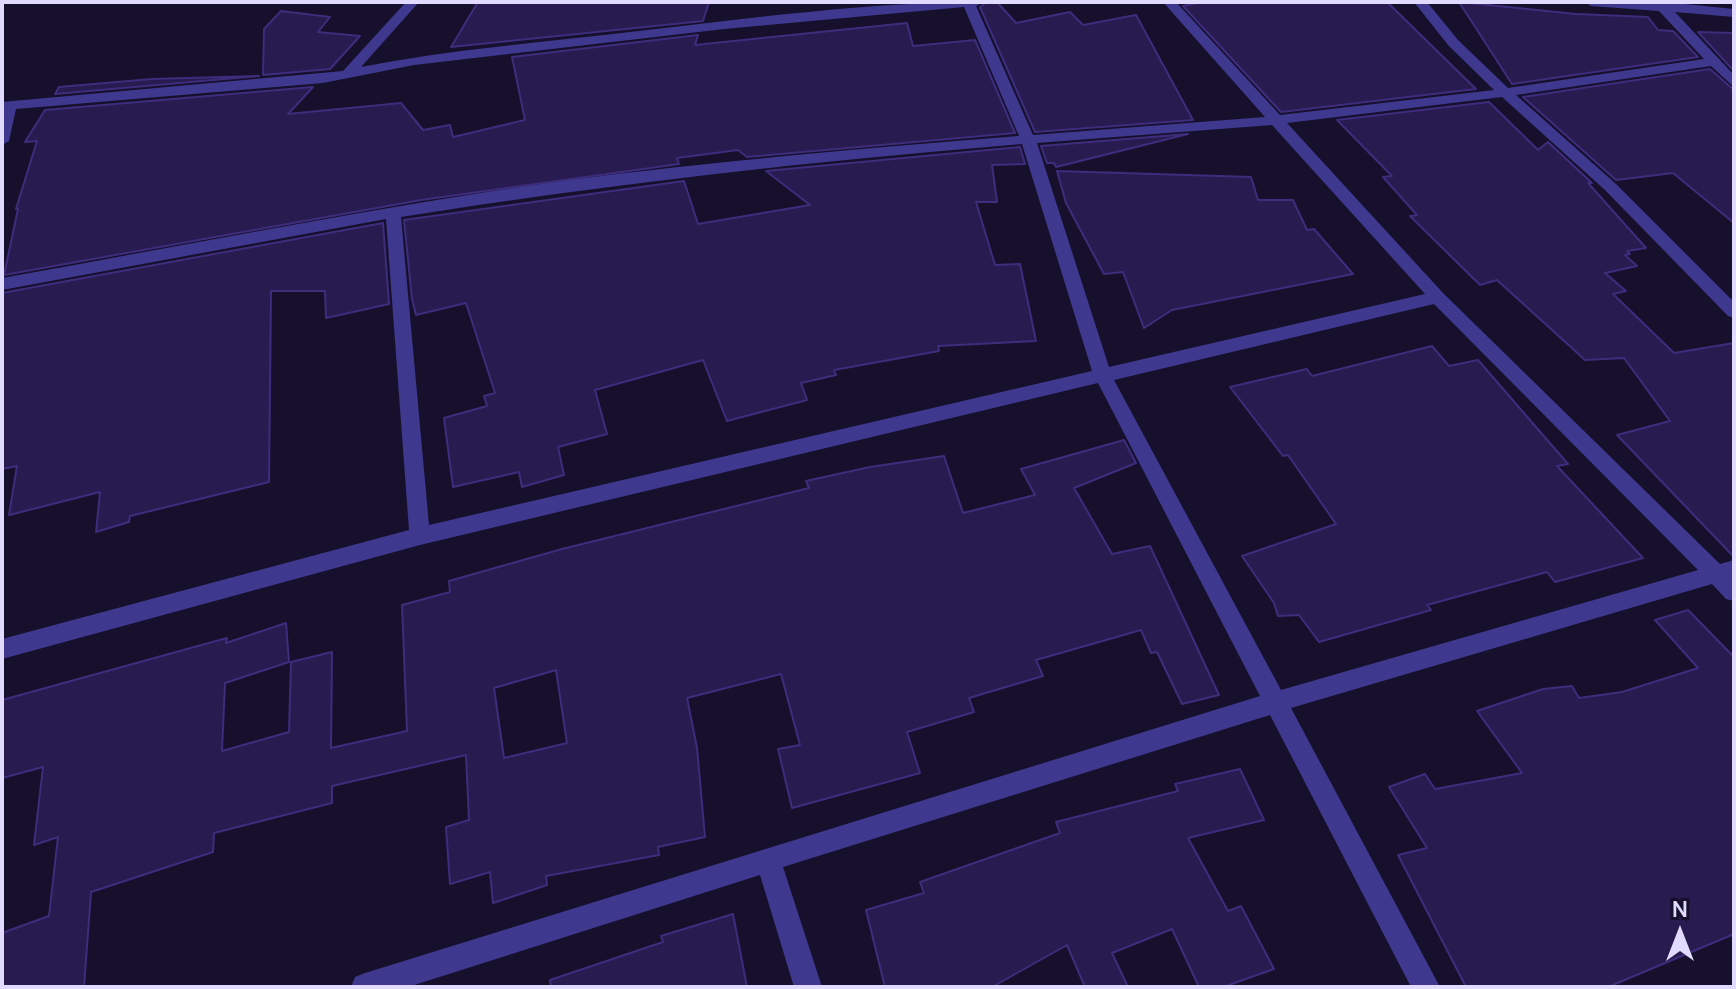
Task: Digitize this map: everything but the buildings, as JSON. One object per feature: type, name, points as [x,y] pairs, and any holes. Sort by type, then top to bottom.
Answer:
[{"type":"street","points":[[346,76],[413,2]]},
{"type":"street","points":[[968,2],[1028,139],[1103,376],[1273,703],[1426,987]]},
{"type":"street","points":[[2,141],[6,106],[346,76],[445,58],[724,25],[978,2]]},
{"type":"street","points":[[1169,2],[1437,297],[1725,571],[1734,592]]},
{"type":"street","points":[[1420,2],[1443,35],[1502,92],[1570,149],[1734,312]]},
{"type":"street","points":[[1591,2],[1734,13]]},
{"type":"street","points":[[1660,5],[1734,83]]},
{"type":"street","points":[[2,284],[393,213],[563,186],[748,165],[1414,106],[1595,82],[1714,62]]},
{"type":"street","points":[[393,213],[420,536]]},
{"type":"street","points":[[2,649],[420,536],[1437,297]]},
{"type":"street","points":[[365,987],[1273,703],[1725,571]]},
{"type":"street","points":[[768,859],[808,987]]}]
